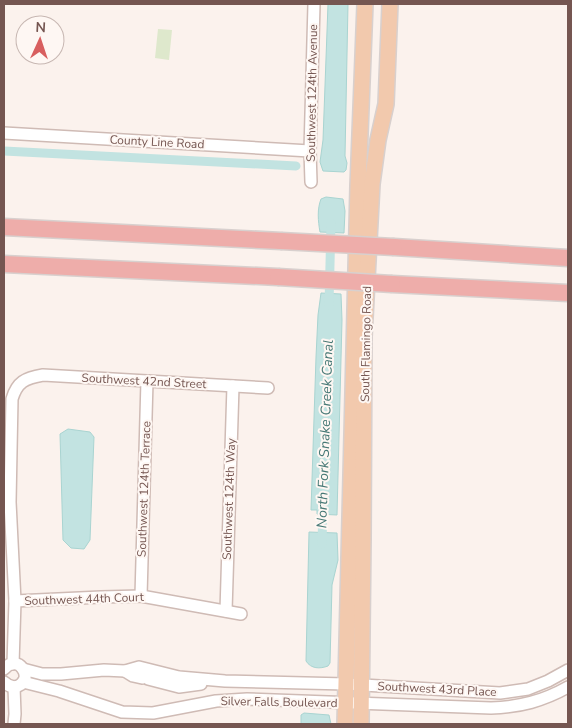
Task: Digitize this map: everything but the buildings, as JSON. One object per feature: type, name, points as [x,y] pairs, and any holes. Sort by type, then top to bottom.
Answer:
[{"type":"highway","points":[[4,227],[394,246],[568,258]]},
{"type":"highway","points":[[4,264],[568,293]]},
{"type":"main road","name":"South Flamingo Road","points":[[345,724],[358,186],[365,4]]},
{"type":"main road","name":"South Flamingo Road","points":[[361,724],[364,337],[372,184],[378,140],[386,104],[390,4]]},
{"type":"street","name":"Southwest 124th Avenue","points":[[310,182],[314,4]]},
{"type":"street","name":"County Line Road","points":[[4,133],[310,151]]},
{"type":"street","name":"Southwest 42nd Street","points":[[15,601],[10,502],[12,399],[15,390],[22,382],[31,377],[43,376],[268,388]]},
{"type":"street","name":"Southwest 124th Terrace","points":[[141,596],[148,381]]},
{"type":"street","name":"Southwest 124th Way","points":[[226,612],[232,386]]},
{"type":"street","name":"Southwest 44th Court","points":[[15,601],[141,596],[241,614]]},
{"type":"street","points":[[14,724],[15,714],[10,684],[25,675],[10,667],[15,601]]},
{"type":"street","name":"Silver Falls Boulevard","points":[[10,667],[42,674],[126,671],[138,667],[179,677],[224,681],[362,685]]},
{"type":"street","name":"Southwest 43rd Place","points":[[362,685],[500,693],[528,689],[568,670]]},
{"type":"street","name":"Silver Falls Boulevard","points":[[126,671],[133,676],[179,687],[224,681]]},
{"type":"street","name":"Silver Falls Boulevard","points":[[10,684],[59,691],[122,712],[153,712],[216,701],[247,699],[361,703]]},
{"type":"street","name":"Southwest 43rd Place","points":[[361,703],[508,708],[534,702],[568,687]]},
{"type":"green space","points":[[158,29],[172,30],[169,60],[155,58]]},
{"type":"water","points":[[328,4],[348,4],[345,156],[347,163],[344,172],[323,171],[320,162],[323,140]]},
{"type":"water","points":[[326,197],[343,199],[345,211],[344,233],[320,232],[319,207],[321,199]]},
{"type":"water","points":[[321,293],[341,294],[337,515],[317,514],[317,510],[311,510],[316,357]]},
{"type":"water","points":[[68,429],[90,432],[94,437],[90,540],[84,549],[71,548],[63,540],[60,434]]},
{"type":"water","points":[[309,532],[337,533],[338,560],[332,585],[330,663],[322,668],[313,667],[306,661]]},
{"type":"water","points":[[304,713],[329,715],[331,724],[301,724],[301,715]]},
{"type":"waterway","points":[[4,151],[296,166]]},
{"type":"waterway","name":"North Fork Snake Creek Canal","points":[[329,305],[331,223]]},
{"type":"waterway","name":"North Fork Snake Creek Canal","points":[[322,544],[323,502]]}]
